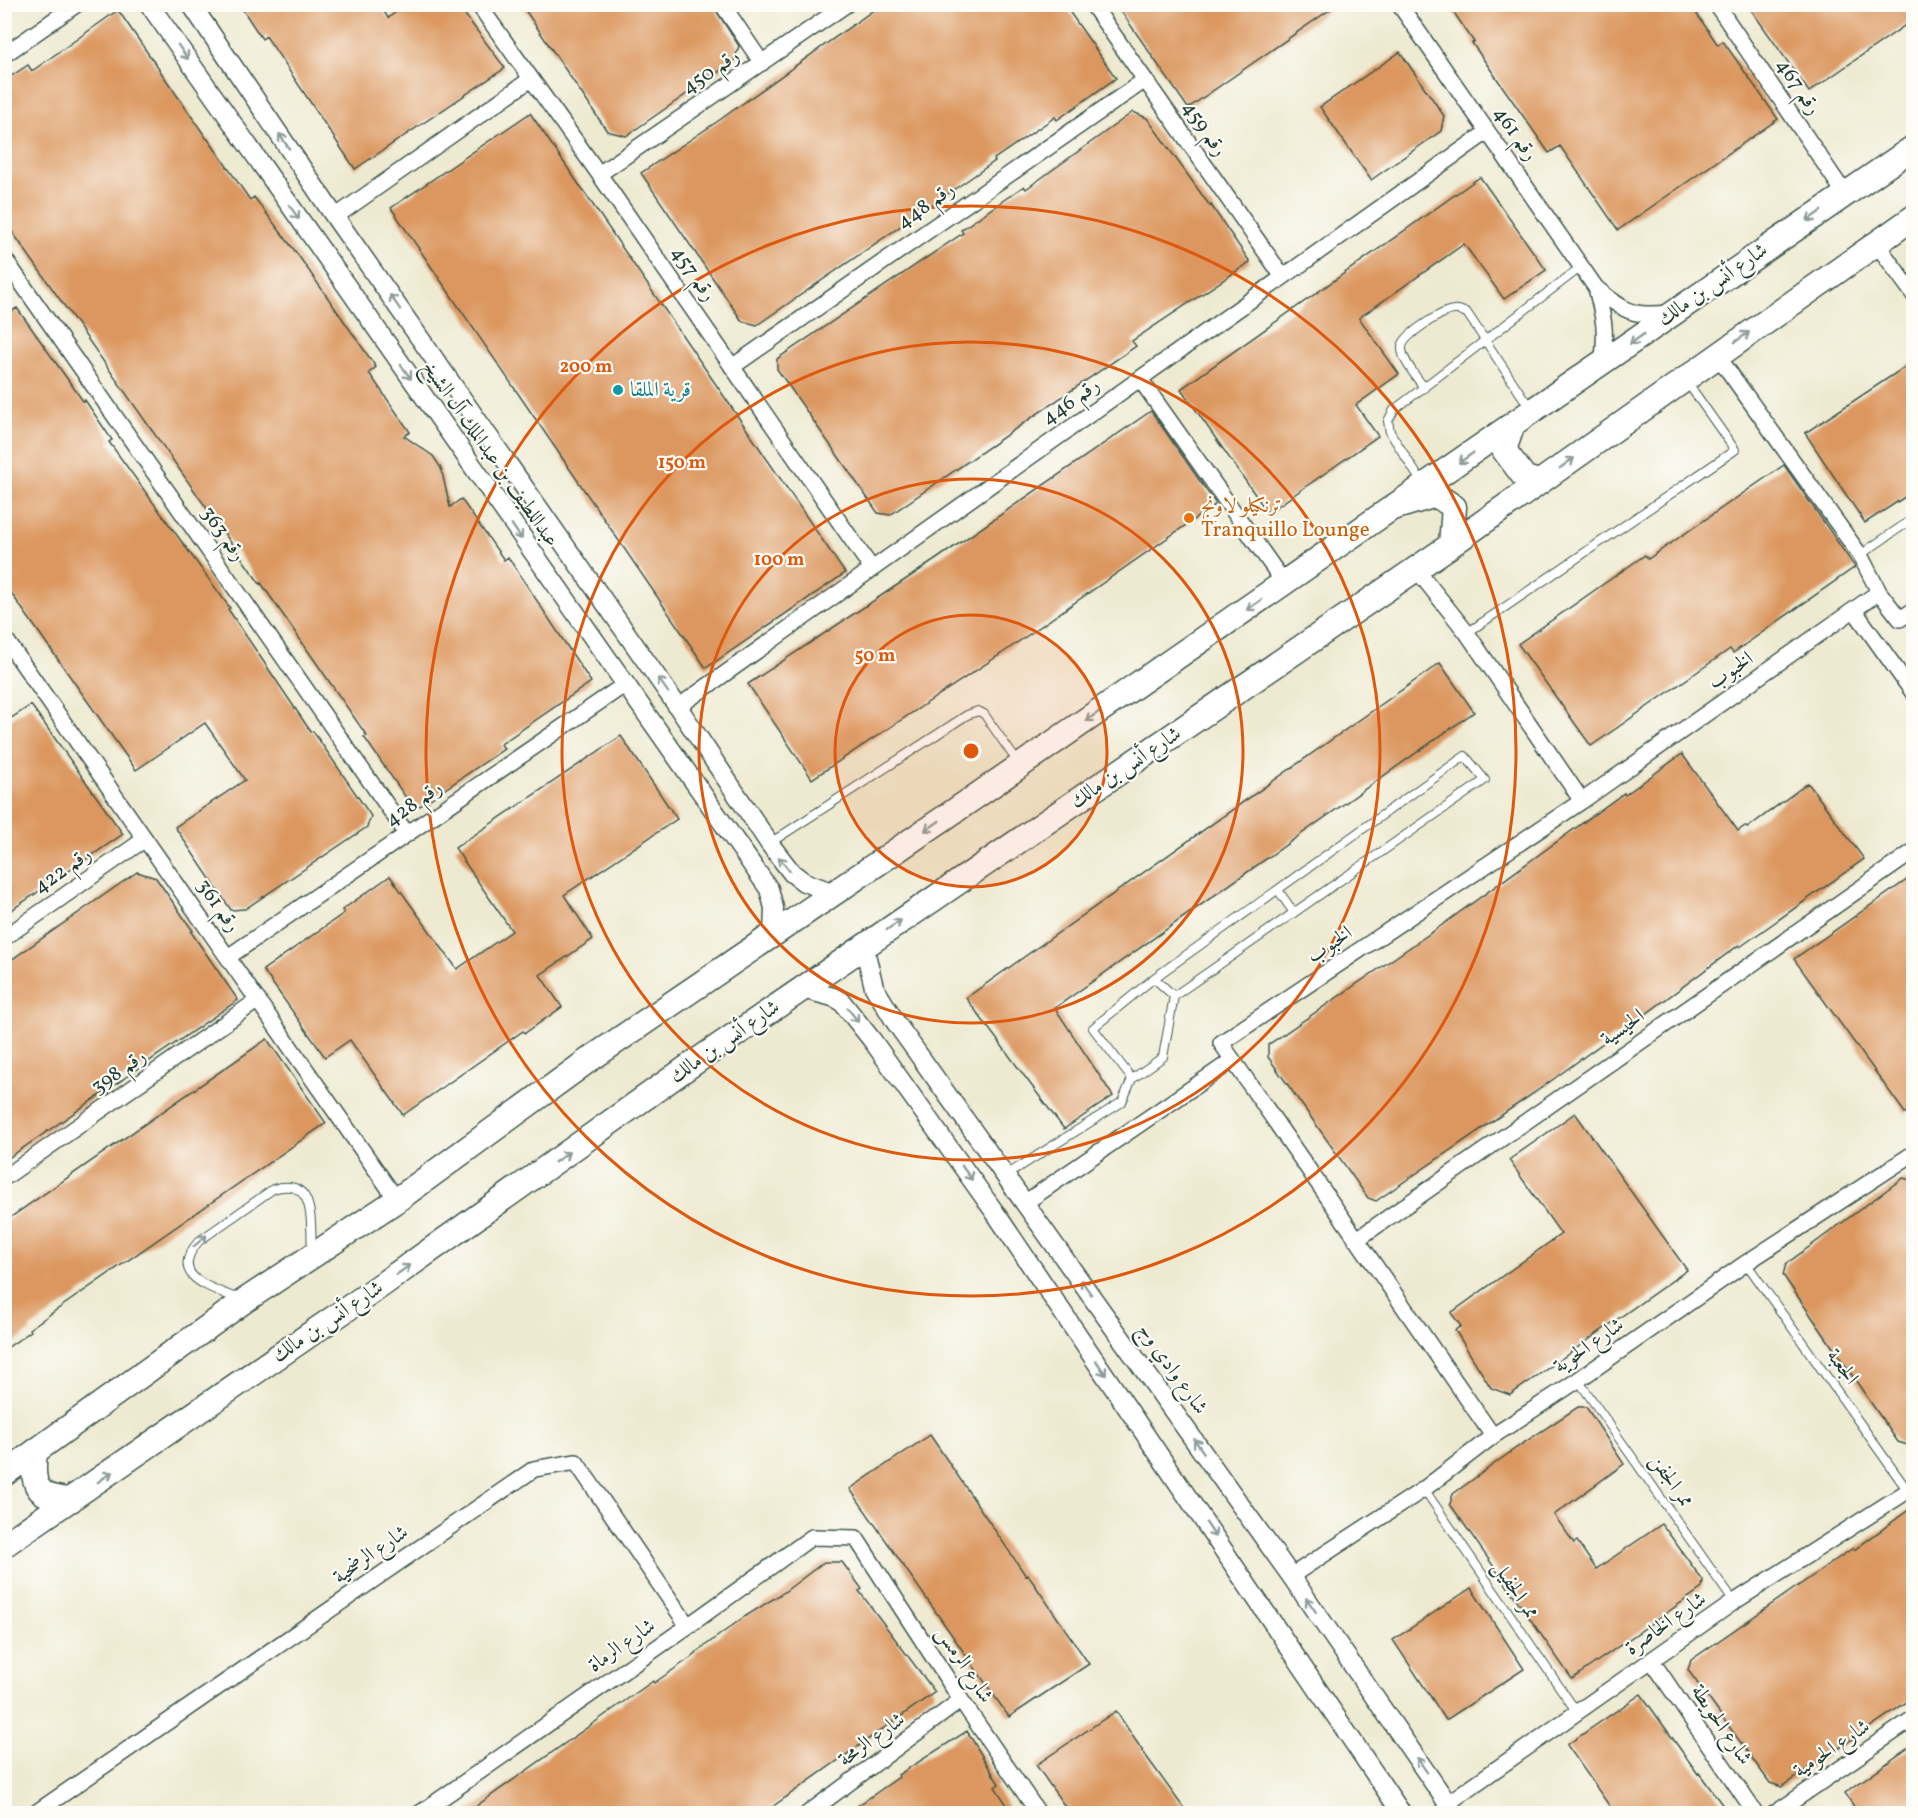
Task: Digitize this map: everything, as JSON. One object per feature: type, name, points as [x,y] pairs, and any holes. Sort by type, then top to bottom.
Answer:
[{"type":"main road","name":"شارع أنس بن مالك","points":[[4,1474],[244,1301],[397,1200],[586,1062],[1285,584],[1914,147]]},
{"type":"main road","name":"شارع أنس بن مالك","points":[[4,1545],[864,946],[1417,570],[1684,378],[1914,217]]},
{"type":"main road","points":[[1523,418],[1504,450],[1525,478],[1540,482]]},
{"type":"main road","name":"شارع أنس بن مالك","points":[[1396,507],[1436,495],[1454,507],[1451,545]]},
{"type":"main road","points":[[35,1453],[33,1471],[35,1484],[53,1499],[71,1500]]},
{"type":"street","points":[[4,55],[77,4]]},
{"type":"street","name":"عبداللطيف بن عبدالملك آل الشيخ","points":[[149,4],[769,890],[774,908],[773,935]]},
{"type":"street","name":"عبداللطيف بن عبدالملك آل الشيخ","points":[[191,4],[335,217],[678,707],[765,837],[792,873],[804,882],[834,893]]},
{"type":"street","name":"رقم 457","points":[[478,4],[599,174],[872,569]]},
{"type":"street","points":[[722,4],[762,63]]},
{"type":"street","name":"رقم 450","points":[[599,174],[847,4]]},
{"type":"street","name":"رقم 459","points":[[1092,4],[1283,277]]},
{"type":"street","name":"رقم 461","points":[[1399,4],[1596,288]]},
{"type":"street","name":"رقم 467","points":[[1716,4],[1845,194]]},
{"type":"street","points":[[335,217],[531,79]]},
{"type":"street","name":"رقم 448","points":[[732,367],[1145,80]]},
{"type":"street","name":"رقم 446","points":[[678,707],[1487,132]]},
{"type":"street","points":[[1876,243],[1914,295]]},
{"type":"street","name":"رقم 363","points":[[4,258],[407,834]]},
{"type":"street","points":[[1596,288],[1631,313],[1650,315],[1675,312]]},
{"type":"street","points":[[1596,288],[1605,323],[1606,339],[1602,364]]},
{"type":"street","points":[[1717,355],[1860,555],[1879,592],[1900,620],[1914,610]]},
{"type":"street","points":[[1140,379],[1285,584]]},
{"type":"street","points":[[1417,570],[1467,633],[1582,801]]},
{"type":"street","name":"الخبوب","points":[[1493,1436],[1221,1043],[1582,801],[1879,592]]},
{"type":"street","points":[[1854,610],[1914,694]]},
{"type":"street","points":[[592,640],[618,622]]},
{"type":"street","name":"رقم 361","points":[[4,637],[397,1200]]},
{"type":"street","name":"رقم 428","points":[[228,957],[624,685]]},
{"type":"street","points":[[738,847],[748,855],[756,855],[764,845],[765,837]]},
{"type":"street","name":"رقم 422","points":[[4,938],[145,839]]},
{"type":"street","name":"الحيسية","points":[[1356,1240],[1914,850]]},
{"type":"street","name":"شارع وادي وج","points":[[864,946],[874,987],[896,1023],[1291,1576],[1452,1808]]},
{"type":"street","points":[[803,989],[841,1001],[872,1040],[1001,1220],[1402,1814]]},
{"type":"street","name":"رقم 398","points":[[4,1178],[258,1000]]},
{"type":"street","points":[[872,1040],[896,1023]]},
{"type":"street","points":[[1026,1202],[1233,1060]]},
{"type":"street","name":"شارع الحوية","points":[[1291,1576],[1424,1489],[1493,1436],[1746,1263],[1914,1153]]},
{"type":"street","name":"شارع الرضحية","points":[[34,1814],[534,1469],[576,1462],[688,1626]]},
{"type":"street","name":"شارع الخاصرة","points":[[1452,1808],[1576,1711],[1652,1661],[1734,1602],[1911,1489]]},
{"type":"street","name":"شارع الرماة","points":[[419,1814],[812,1537],[856,1538]]},
{"type":"street","name":"شارع الرمس","points":[[856,1538],[961,1700],[1039,1814]]},
{"type":"street","name":"شارع الحويطة","points":[[1652,1661],[1756,1814]]},
{"type":"street","name":"شارع الرمحة","points":[[807,1814],[961,1700]]},
{"type":"street","name":"شارع الحومية","points":[[1774,1814],[1914,1718]]},
{"type":"lane","points":[[1424,487],[1390,432],[1388,421],[1394,410],[1581,267]]},
{"type":"lane","points":[[1424,388],[1403,355],[1402,345],[1407,336],[1445,312],[1456,309],[1467,314],[1484,340],[1523,418]]},
{"type":"lane","points":[[1467,633],[1735,450],[1684,378]]},
{"type":"lane","points":[[1860,555],[1914,518]]},
{"type":"lane","points":[[765,837],[967,715],[978,711],[984,714],[1020,766]]},
{"type":"lane","points":[[1005,1176],[1122,1102],[1132,1079],[1163,1057],[1174,996],[1485,780],[1466,756],[1155,978],[1093,1028],[1132,1079]]},
{"type":"lane","points":[[1278,890],[1294,913]]},
{"type":"lane","points":[[1155,978],[1174,996]]},
{"type":"lane","points":[[244,1301],[195,1280],[188,1272],[186,1262],[190,1250],[199,1241],[273,1189],[283,1186],[293,1187],[301,1191],[308,1200],[312,1255]]},
{"type":"lane","name":"الجعبة","points":[[1746,1263],[1911,1489]]},
{"type":"lane","name":"ممر الجفن","points":[[1578,1380],[1734,1602]]},
{"type":"lane","name":"ممر الجفيل","points":[[1424,1489],[1576,1711]]},
{"type":"building","points":[[239,4],[379,4],[388,18],[407,4],[457,4],[505,68],[355,169],[266,36],[262,39]]},
{"type":"building","points":[[521,4],[712,4],[739,46],[734,61],[626,136],[607,131]]},
{"type":"building","points":[[882,4],[1064,4],[1116,78],[1057,120],[1055,117],[757,325],[742,321],[641,173]]},
{"type":"building","points":[[1116,4],[1338,4],[1188,108]]},
{"type":"building","points":[[1448,4],[1690,4],[1718,45],[1723,41],[1778,119],[1618,230],[1560,146],[1549,153],[1472,43],[1474,42]]},
{"type":"building","points":[[1747,4],[1914,4],[1914,19],[1809,92]]},
{"type":"building","points":[[118,10],[250,200],[254,197],[298,255],[376,367],[369,373],[410,432],[404,436],[433,456],[441,468],[450,507],[461,499],[504,560],[508,557],[591,682],[501,744],[504,749],[420,806],[409,802],[364,737],[367,736],[261,583],[4,220],[4,81],[28,65],[32,71]]},
{"type":"building","points":[[1400,52],[1444,116],[1441,131],[1371,180],[1320,107]]},
{"type":"building","points":[[1133,112],[1147,118],[1250,262],[1132,341],[1136,346],[890,515],[878,513],[777,369],[777,359],[963,233],[961,230],[1024,186],[1026,189]]},
{"type":"building","name":"قرية الملقا","points":[[530,113],[845,573],[706,668],[391,208]]},
{"type":"building","points":[[1480,177],[1546,270],[1504,299],[1464,244],[1359,318],[1399,374],[1356,405],[1378,436],[1268,513],[1181,389]]},
{"type":"building","points":[[17,308],[83,401],[85,400],[112,440],[109,442],[230,608],[228,609],[311,732],[313,731],[371,816],[367,827],[245,909],[231,910],[175,827],[245,780],[205,723],[136,770],[4,583],[4,316]]},
{"type":"building","points":[[1914,361],[1914,491],[1865,523],[1805,433]]},
{"type":"building","points":[[1151,411],[1216,504],[1001,654],[812,779],[748,684],[938,558]]},
{"type":"building","points":[[1784,465],[1855,567],[1733,653],[1730,649],[1591,746],[1518,644],[1645,555],[1648,559]]},
{"type":"building","points":[[1440,663],[1474,712],[1055,1008],[1113,1096],[1064,1129],[966,998]]},
{"type":"building","points":[[31,705],[123,834],[4,915],[4,723]]},
{"type":"building","points":[[621,736],[677,819],[564,895],[593,939],[540,975],[562,1007],[525,1033],[523,1031],[403,1115],[350,1040],[325,1057],[263,970],[344,913],[342,910],[390,876],[457,969],[512,931],[455,848]]},
{"type":"building","points":[[1682,754],[1738,831],[1745,826],[1747,828],[1808,783],[1864,859],[1740,947],[1739,945],[1615,1037],[1614,1035],[1376,1201],[1368,1198],[1268,1057],[1268,1045],[1438,928],[1624,793],[1625,795]]},
{"type":"building","points":[[137,872],[156,878],[238,1000],[4,1161],[4,965]]},
{"type":"building","points":[[1914,875],[1914,1107],[1905,1113],[1794,959]]},
{"type":"building","points":[[267,1039],[326,1123],[29,1329],[31,1331],[4,1350],[4,1222]]},
{"type":"building","points":[[1575,1113],[1687,1270],[1510,1395],[1491,1388],[1455,1330],[1461,1326],[1451,1313],[1561,1234],[1509,1160]]},
{"type":"building","points":[[1903,1178],[1914,1181],[1914,1447],[1898,1442],[1783,1275],[1786,1264]]},
{"type":"building","points":[[1578,1407],[1586,1407],[1624,1464],[1554,1515],[1574,1543],[1577,1541],[1596,1569],[1662,1524],[1703,1581],[1702,1588],[1572,1679],[1450,1504],[1453,1494]]},
{"type":"building","points":[[930,1435],[1089,1664],[1009,1717],[850,1489]]},
{"type":"building","points":[[1914,1506],[1914,1697],[1782,1787],[1770,1783],[1688,1670],[1691,1660],[1853,1548],[1854,1550]]},
{"type":"building","points":[[824,1562],[842,1562],[862,1589],[859,1591],[935,1692],[762,1814],[465,1814],[653,1681],[654,1683],[696,1654],[744,1617],[783,1593]]},
{"type":"building","points":[[1471,1588],[1524,1669],[1446,1720],[1393,1640]]},
{"type":"building","points":[[1641,1694],[1729,1814],[1615,1814],[1567,1745]]},
{"type":"building","points":[[1116,1711],[1188,1814],[1073,1814],[1068,1807],[1066,1808],[1036,1765]]},
{"type":"building","points":[[967,1731],[999,1784],[995,1787],[1013,1814],[846,1814],[899,1777],[898,1775]]},
{"type":"building","points":[[1914,1744],[1914,1814],[1859,1814],[1845,1793]]},
{"type":"place","name":"قرية الملقا","points":[[618,390]]},
{"type":"place","name":"ترنكيلو لاونج Tranquillo Lounge","points":[[1189,518]]}]
